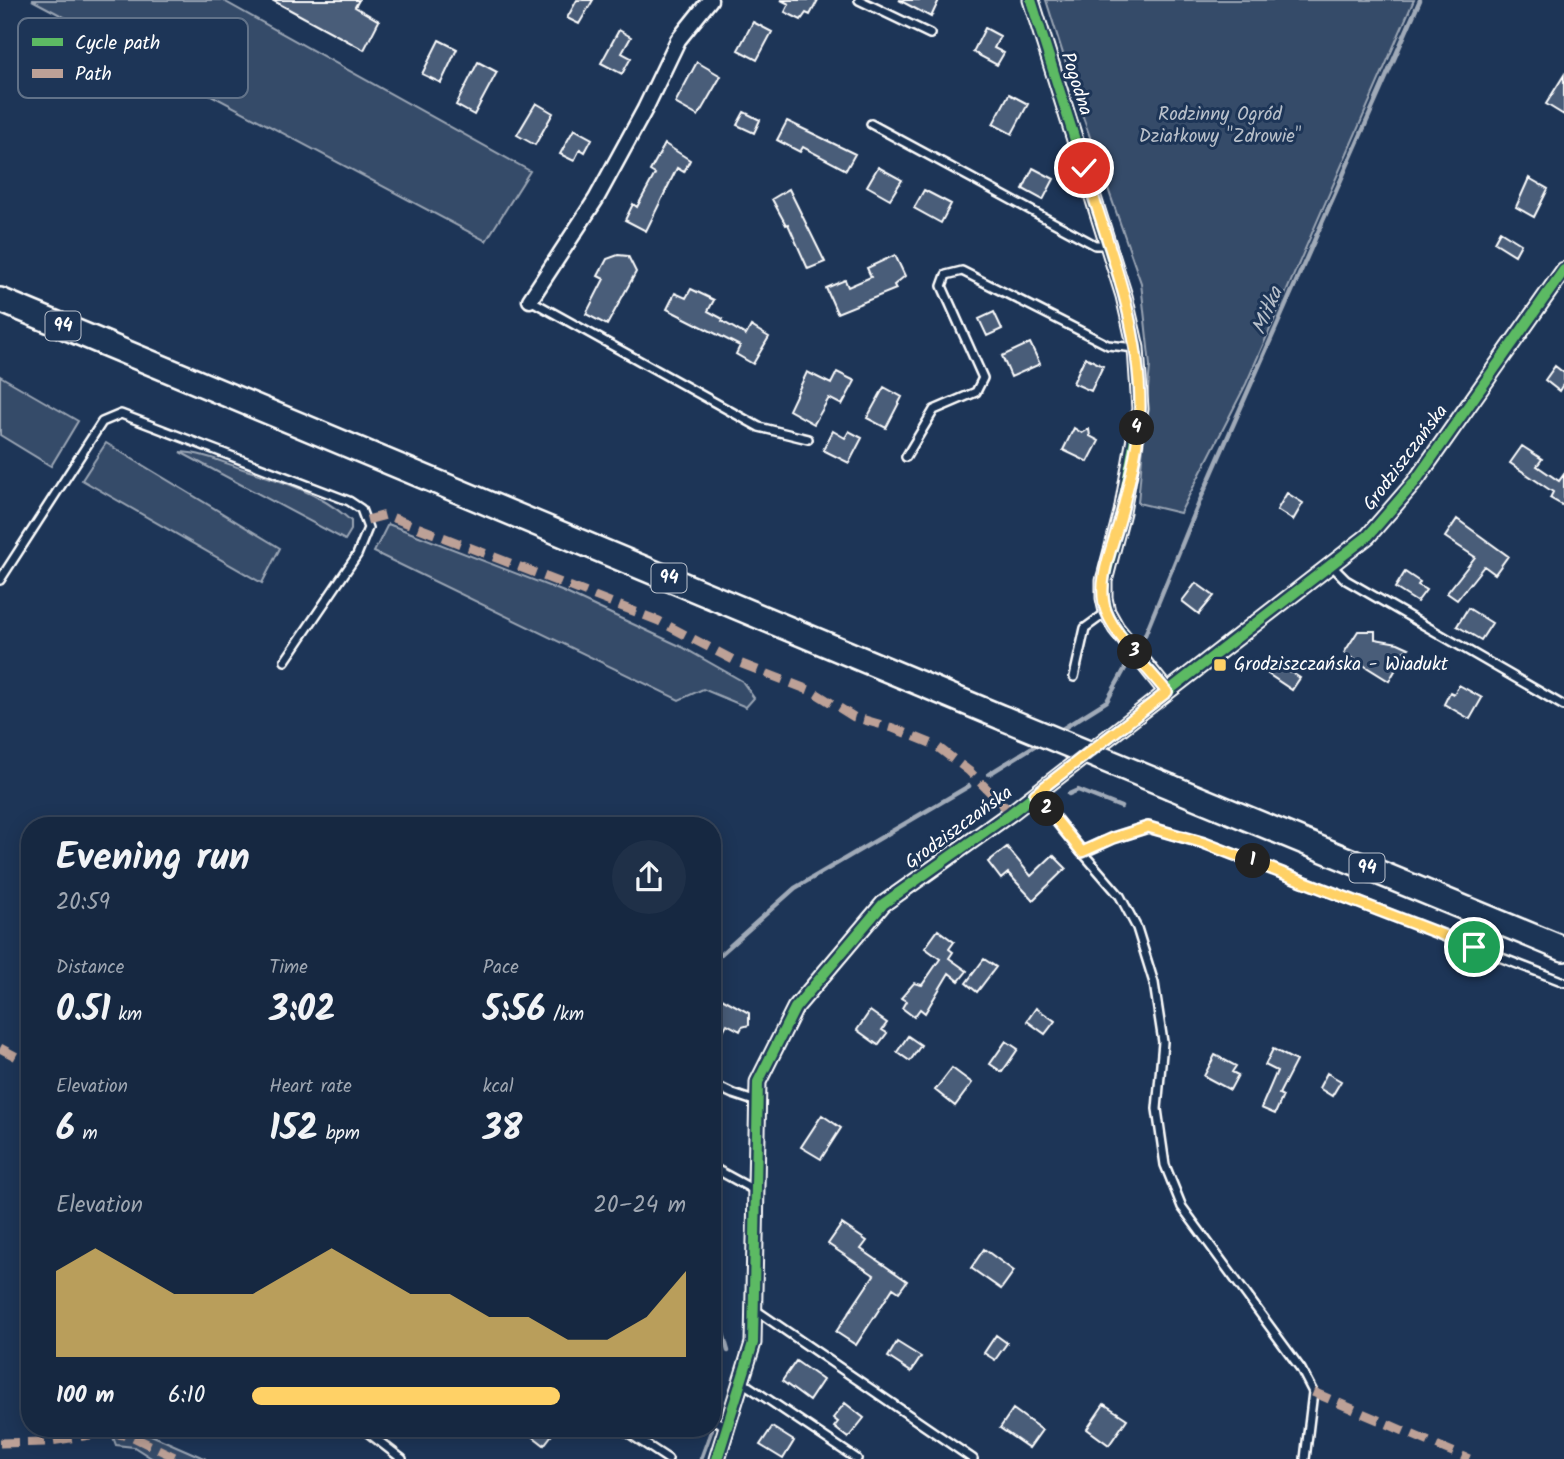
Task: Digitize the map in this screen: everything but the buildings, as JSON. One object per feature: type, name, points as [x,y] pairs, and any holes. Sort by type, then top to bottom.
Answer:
[{"type":"main road","name":"94","points":[[0,300],[1564,949]]},
{"type":"street","points":[[530,300],[596,199],[645,109],[678,40],[710,0]]},
{"type":"street","name":"Pogodna","points":[[1031,0],[1125,296],[1136,348],[1140,409],[1122,512],[1104,580],[1107,612],[1116,628],[1167,692]]},
{"type":"street","name":"Grodziszczańska","points":[[717,1459],[753,1343],[758,1082],[795,1008],[883,904],[1035,794],[1368,536],[1414,483],[1564,270]]},
{"type":"lane","points":[[859,0],[930,34]]},
{"type":"lane","points":[[871,124],[1095,245],[1109,245]]},
{"type":"lane","points":[[906,457],[934,410],[976,392],[983,378],[942,286],[946,275],[953,271],[962,271],[1108,345],[1136,348]]},
{"type":"lane","points":[[530,300],[759,427],[808,439]]},
{"type":"lane","points":[[0,580],[102,422],[121,414],[349,501],[361,509],[368,528],[357,555],[285,661]]},
{"type":"lane","points":[[1332,566],[1346,580],[1564,706]]},
{"type":"lane","points":[[1074,677],[1085,628],[1107,612]]},
{"type":"lane","points":[[1035,794],[1120,896],[1137,928],[1154,983],[1163,1042],[1157,1109],[1165,1165],[1182,1207],[1301,1369],[1313,1392],[1305,1459]]},
{"type":"lane","points":[[1082,852],[1113,838],[1148,827],[1204,843],[1564,982]]},
{"type":"lane","points":[[721,1088],[757,1101]]},
{"type":"lane","points":[[721,1172],[754,1190]]},
{"type":"lane","points":[[753,1309],[973,1459]]},
{"type":"lane","points":[[741,1381],[857,1459]]},
{"type":"lane","points":[[721,1423],[728,1426]]},
{"type":"lane","points":[[374,1437],[402,1459]]},
{"type":"lane","points":[[635,1437],[668,1459]]},
{"type":"green space","points":[[32,0],[222,0],[530,171],[486,241],[217,98],[248,98],[248,18],[66,18]]},
{"type":"green space","name":"Rodzinny Ogród Działkowy \"Zdrowie\"","points":[[1046,0],[1414,0],[1246,384],[1180,513],[1138,503],[1150,366],[1141,283],[1083,117]]},
{"type":"green space","points":[[0,376],[78,421],[51,466],[0,435]]},
{"type":"green space","points":[[106,443],[280,548],[262,583],[82,480]]},
{"type":"green space","points":[[180,452],[212,458],[314,495],[351,521],[351,530],[345,540]]},
{"type":"green space","points":[[388,524],[564,592],[682,647],[742,681],[754,698],[746,707],[703,689],[679,700],[374,552]]},
{"type":"green space","points":[[113,1437],[156,1437],[206,1459],[153,1459],[134,1447],[116,1445]]},
{"type":"waterway","name":"Miłka","points":[[1145,635],[1201,498],[1420,0]]},
{"type":"waterway","points":[[1059,731],[1107,701],[1128,663]]},
{"type":"waterway","points":[[989,774],[1039,743]]},
{"type":"waterway","points":[[721,954],[795,888],[969,786]]},
{"type":"waterway","points":[[1069,794],[1078,790],[1121,807]]},
{"type":"waterway","points":[[721,1326],[728,1351]]},
{"type":"waterway","points":[[701,1459],[709,1437]]},
{"type":"marked path","points":[[367,520],[386,515],[659,621],[737,662],[814,692],[854,717],[893,728],[935,745],[969,771],[1011,813]]},
{"type":"marked path","points":[[0,1048],[21,1059]]},
{"type":"marked path","points":[[1313,1392],[1469,1459]]},
{"type":"marked path","points":[[0,1443],[45,1442],[77,1437]]},
{"type":"marked path","points":[[133,1437],[179,1459]]},
{"type":"cycle path","points":[[1031,0],[1124,296],[1136,348],[1140,409],[1122,512],[1104,581],[1104,598],[1107,612],[1116,628],[1167,692]]},
{"type":"cycle path","points":[[717,1459],[753,1343],[758,1082],[795,1008],[883,904],[1011,813],[1368,536],[1414,483],[1564,270]]},
{"type":"place","name":"Grodziszczańska - Wiadukt","points":[[1220,665]]},
{"type":"route","points":[[1084,168],[1125,296],[1136,348],[1140,409],[1122,512],[1104,580],[1104,598],[1107,612],[1116,628],[1167,692],[1035,794],[1082,852],[1113,838],[1148,827],[1204,843],[1474,947]]}]
